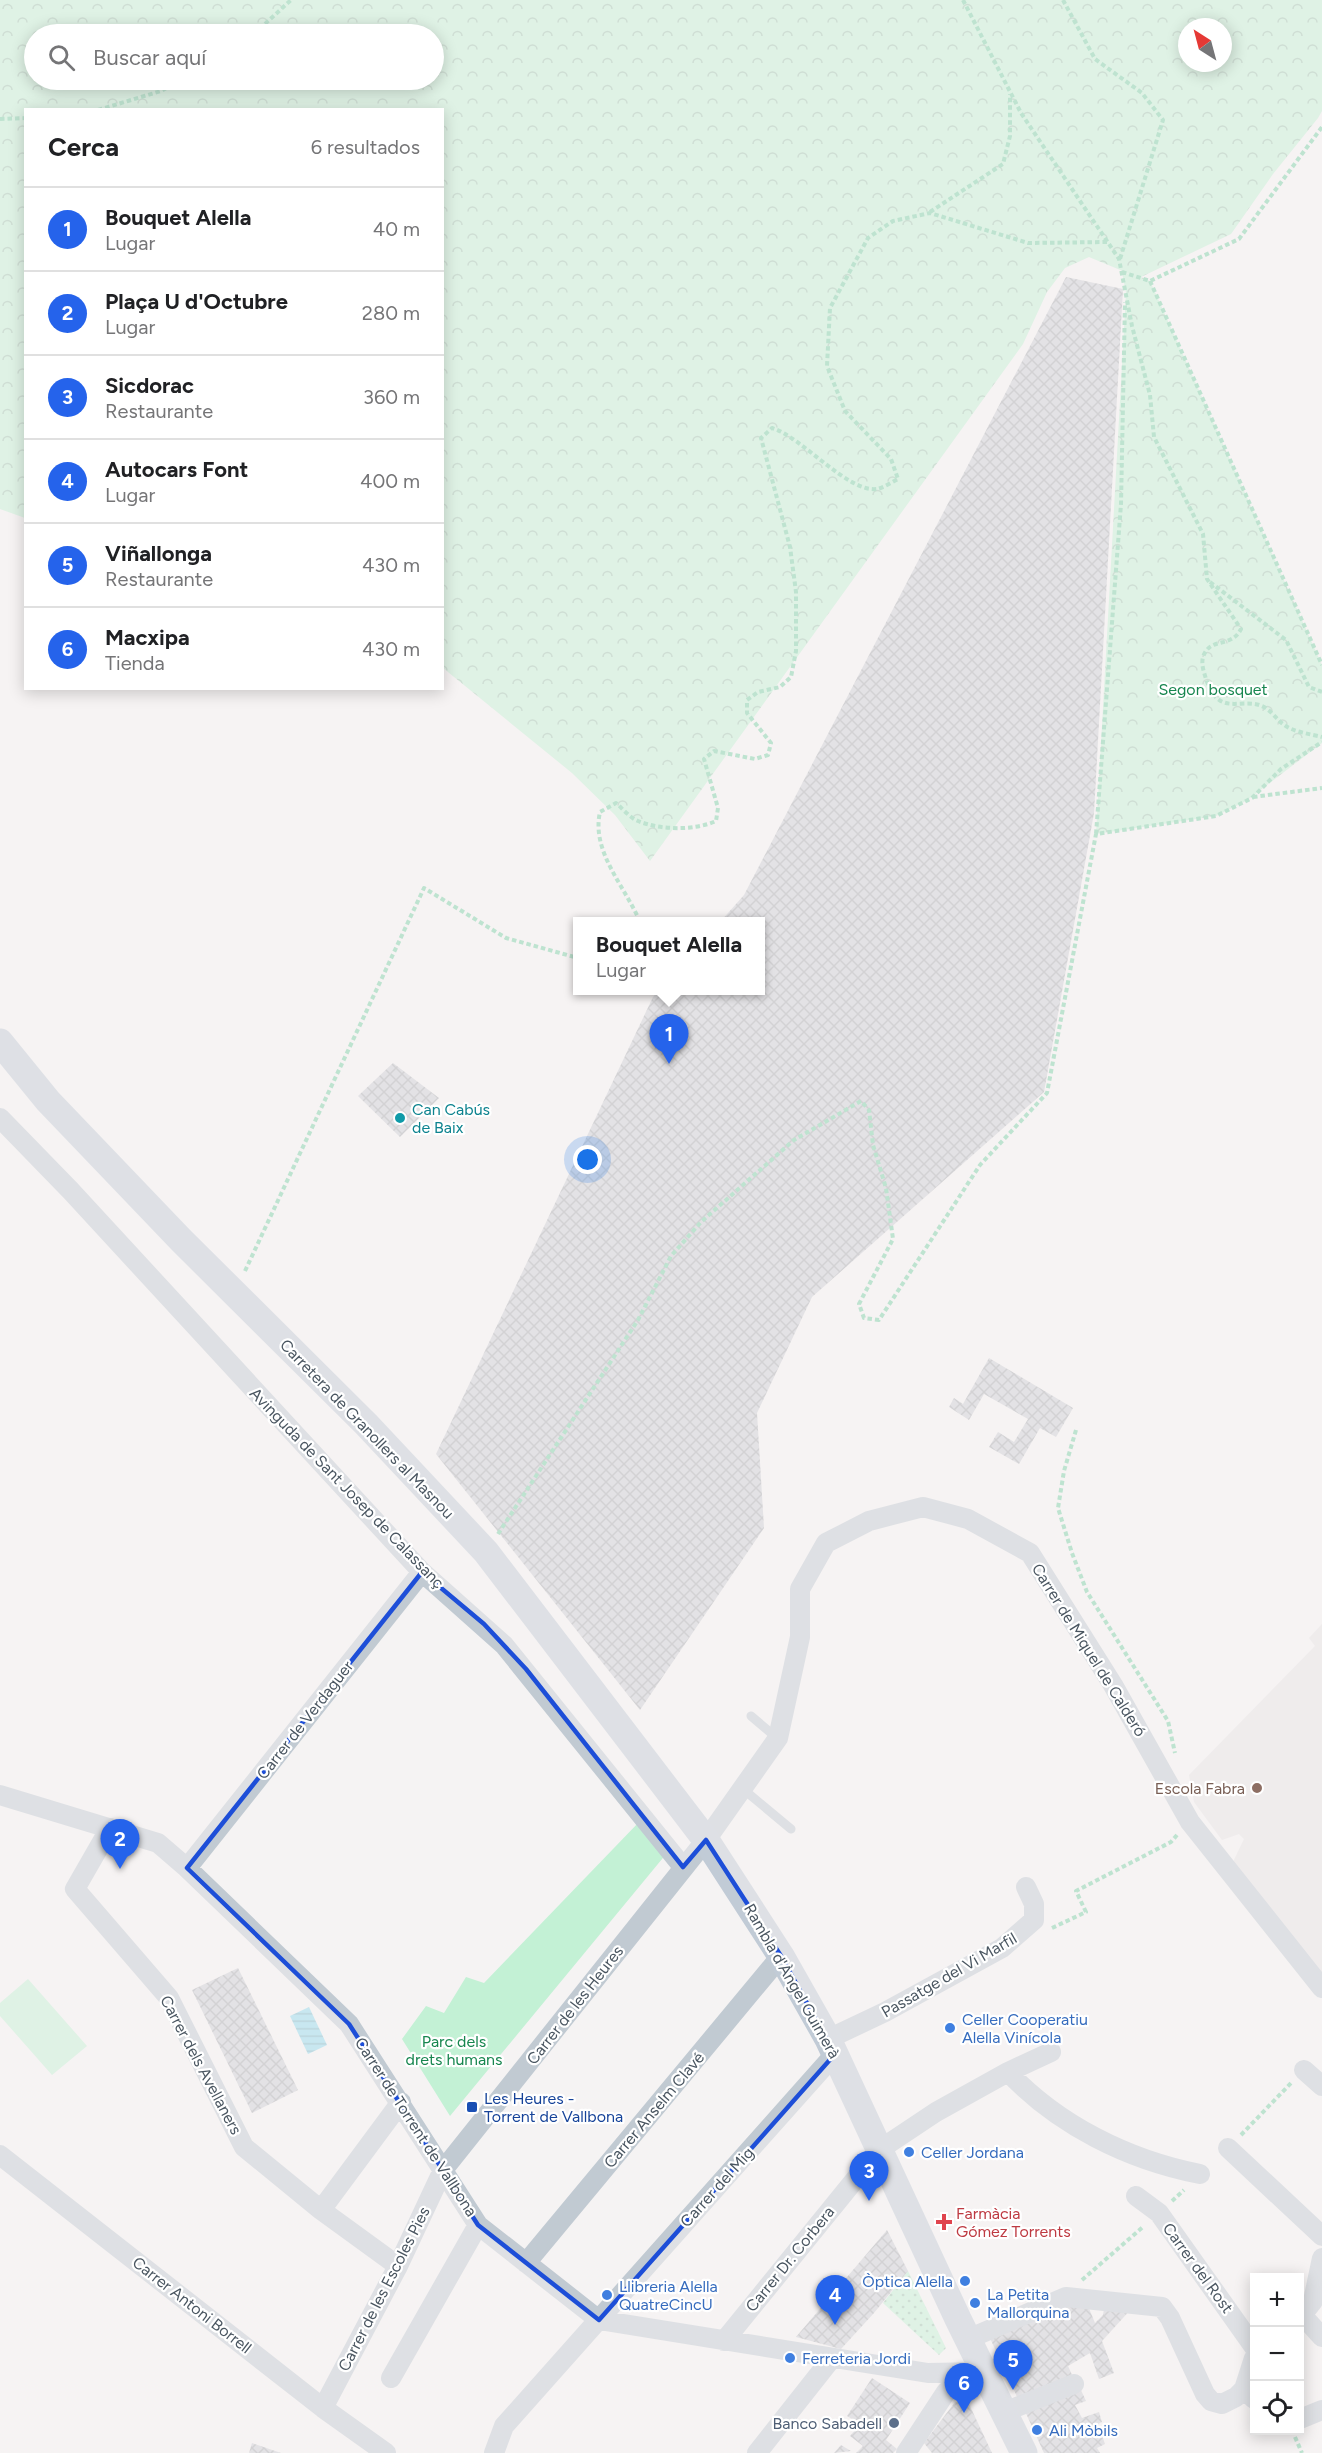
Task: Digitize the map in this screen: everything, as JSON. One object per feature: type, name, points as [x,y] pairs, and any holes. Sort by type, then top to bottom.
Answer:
[{"type":"main road","name":"Carretera de Granollers al Masnou","points":[[0,1042],[48,1101],[234,1294],[366,1424],[486,1552],[706,1840]]},
{"type":"main road","name":"Rambla d'Àngel Guimerà","points":[[706,1840],[781,1956],[832,2046],[968,2339],[973,2373],[1004,2412],[1024,2453]]},
{"type":"street","name":"Avinguda de Sant Josep de Calassanç","points":[[0,1118],[71,1191],[422,1572],[484,1624],[526,1669],[683,1867]]},
{"type":"street","name":"Carrer de Miquel de Calderó","points":[[706,1840],[778,1738],[800,1637],[800,1589],[826,1544],[869,1521],[923,1507],[968,1520],[1030,1553],[1113,1685],[1190,1822],[1322,1988]]},
{"type":"street","name":"Carrer de Verdaguer","points":[[187,1868],[422,1572]]},
{"type":"street","name":"Carrer de Torrent de Vallbona","points":[[0,1794],[158,1843],[187,1868],[349,2024],[478,2225],[599,2320],[928,2373],[973,2373]]},
{"type":"street","name":"Carrer dels Avellaners","points":[[111,1828],[75,1889],[169,1998],[244,2147],[321,2210],[398,2266]]},
{"type":"street","name":"Carrer de les Heures","points":[[443,2170],[706,1840]]},
{"type":"street","name":"Passatge del Vi Marfil","points":[[832,2046],[885,2012],[1002,1948],[1034,1920],[1034,1904],[1026,1887]]},
{"type":"street","name":"Carrer Anselm Clavé","points":[[526,2264],[781,1956]]},
{"type":"street","name":"Carrer del Mig","points":[[494,2453],[504,2426],[599,2320],[832,2046]]},
{"type":"street","name":"Carrer Dr. Corbera","points":[[724,2341],[879,2150],[936,2112],[1008,2072],[1051,2052]]},
{"type":"street","points":[[1304,2070],[1322,2086]]},
{"type":"street","points":[[1008,2072],[1032,2098],[1071,2124],[1142,2157],[1173,2169],[1200,2174]]},
{"type":"street","points":[[321,2210],[401,2102]]},
{"type":"street","points":[[1228,2148],[1322,2236]]},
{"type":"street","name":"Carrer Antoni Borrell","points":[[0,2155],[323,2408],[386,2452]]},
{"type":"street","name":"Carrer de les Escoles Pies","points":[[323,2408],[398,2266],[443,2170]]},
{"type":"street","name":"Carrer del Rost","points":[[1136,2196],[1159,2213],[1250,2341]]},
{"type":"street","points":[[391,2378],[478,2225]]},
{"type":"street","points":[[1322,2258],[1313,2301],[1302,2316],[1322,2337]]},
{"type":"street","points":[[968,2339],[1066,2296],[1162,2307],[1205,2394],[1211,2401],[1222,2404],[1249,2394]]},
{"type":"street","points":[[758,2453],[832,2358]]},
{"type":"street","points":[[907,2453],[946,2392],[973,2373]]},
{"type":"street","points":[[1004,2412],[1074,2384]]},
{"type":"street","points":[[1304,2417],[1322,2410]]},
{"type":"lane","points":[[751,1716],[778,1738]]},
{"type":"lane","points":[[743,1789],[791,1829]]},
{"type":"path","points":[[266,24],[291,0]]},
{"type":"path","points":[[963,0],[1021,113],[1119,260],[1150,395],[1154,437],[1203,534],[1207,579],[1241,629],[1236,638],[1209,647],[1203,658],[1203,669],[1209,686],[1221,701],[1237,706],[1253,704],[1263,706],[1284,726],[1322,737]]},
{"type":"path","points":[[1063,0],[1095,59],[1142,93],[1162,120],[1119,260]]},
{"type":"path","points":[[105,108],[163,90]]},
{"type":"path","points":[[638,917],[630,897],[605,858],[597,827],[600,812],[616,803],[636,820],[700,828],[716,821],[718,808],[704,759],[714,751],[755,759],[768,755],[771,743],[747,713],[747,700],[758,692],[780,687],[791,677],[796,651],[796,592],[790,547],[761,438],[772,428],[786,432],[854,483],[876,489],[898,479],[891,459],[845,411],[827,366],[830,308],[868,238],[893,221],[930,213],[1003,164],[1010,136],[1010,92]]},
{"type":"path","points":[[0,118],[24,118]]},
{"type":"path","points":[[1122,272],[1150,281],[1239,239],[1322,127]]},
{"type":"path","points":[[930,213],[1028,243],[1107,242]]},
{"type":"path","points":[[1150,281],[1322,665]]},
{"type":"path","points":[[486,1552],[638,1320],[671,1256],[701,1222],[794,1140],[861,1101],[869,1110],[873,1145],[886,1188],[893,1239],[859,1304],[864,1318],[879,1320],[980,1165],[1047,1093],[1096,834],[1121,504],[1126,293]]},
{"type":"path","points":[[1207,579],[1286,640],[1309,687],[1322,692]]},
{"type":"path","points":[[1096,834],[1216,816],[1252,798],[1281,769],[1322,742]]},
{"type":"path","points":[[1252,798],[1322,788]]},
{"type":"path","points":[[234,1294],[424,888],[506,938],[573,957]]},
{"type":"path","points":[[1076,1431],[1064,1471],[1058,1508],[1087,1592],[1168,1720],[1175,1754]]},
{"type":"path","points":[[1028,1926],[1048,1930],[1086,1912],[1076,1891],[1171,1842],[1190,1822]]},
{"type":"path","points":[[1077,2298],[1076,2292],[1082,2280],[1159,2213]]},
{"type":"path","points":[[1294,2435],[1302,2453]]},
{"type":"highlighted area","points":[[422,1572],[484,1624],[526,1669],[683,1867],[706,1840],[781,1956],[835,2054],[599,2320],[478,2225],[349,2024],[187,1868]]},
{"type":"shaded area","name":"Escola Fabra","points":[[1322,1624],[1322,1979],[1233,1862],[1244,1839],[1239,1834],[1222,1840],[1194,1802],[1189,1775],[1315,1646],[1309,1638]]},
{"type":"green space","name":"Segon bosquet","points":[[0,0],[1322,0],[1322,111],[1318,118],[1273,174],[1231,234],[1141,277],[1150,281],[1322,665],[1322,743],[1246,801],[1216,816],[1096,834],[1126,293],[1122,272],[1130,274],[1089,257],[1065,268],[1047,292],[1023,344],[650,861],[615,815],[572,773],[444,669],[444,108],[24,108],[24,518],[0,509]]},
{"type":"green space","name":"Parc dels drets humans","points":[[640,1821],[667,1853],[450,2116],[402,2039],[426,2006],[444,2013],[466,1977],[484,1983]]},
{"type":"green space","points":[[28,1979],[87,2046],[52,2075],[0,2016],[0,2003]]},
{"type":"green space","points":[[908,2271],[946,2348],[939,2355],[883,2303]]},
{"type":"water","points":[[309,2007],[327,2045],[308,2054],[290,2016]]},
{"type":"building","points":[[1066,277],[1123,289],[1094,813],[1044,1092],[812,1297],[757,1413],[764,1528],[640,1710],[436,1454],[653,997],[655,995],[765,995],[765,917],[724,917],[744,895]]},
{"type":"building","name":"Can Cabús de Baix","points":[[393,1063],[439,1098],[400,1137],[358,1096]]},
{"type":"building","points":[[989,1358],[1073,1408],[1056,1437],[1040,1428],[1019,1464],[989,1447],[998,1432],[1014,1442],[1028,1419],[984,1394],[969,1420],[949,1407],[954,1398],[963,1404]]},
{"type":"building","points":[[238,1968],[298,2090],[252,2113],[192,1990]]},
{"type":"building","points":[[887,2230],[908,2271],[874,2313],[841,2349],[796,2337]]},
{"type":"building","points":[[1086,2301],[1095,2323],[1103,2315],[1105,2303],[1133,2307],[1102,2341],[1114,2373],[1099,2379],[1090,2353],[1068,2366],[1073,2377],[1019,2401],[989,2336],[1036,2314]]},
{"type":"building","points":[[872,2378],[910,2403],[886,2440],[897,2449],[893,2453],[856,2453],[863,2446],[850,2436],[860,2424],[847,2416]]},
{"type":"building","points":[[1080,2388],[1086,2401],[1075,2405],[1082,2418],[1099,2412],[1102,2422],[1098,2424],[1105,2444],[1097,2448],[1100,2453],[1044,2453],[1024,2409]]},
{"type":"building","points":[[955,2402],[969,2404],[992,2453],[932,2453],[924,2443]]},
{"type":"building","points":[[252,2443],[281,2453],[249,2453]]},
{"type":"building","points":[[841,2445],[851,2451],[834,2453]]},
{"type":"place","name":"Bouquet Alella","points":[[669,1064]]},
{"type":"place","name":"Can Cabús de Baix","points":[[400,1118]]},
{"type":"place","name":"Escola Fabra","points":[[1257,1788]]},
{"type":"place","name":"Plaça U d'Octubre","points":[[120,1869]]},
{"type":"place","name":"Celler Cooperatiu Alella Vinícola","points":[[950,2028]]},
{"type":"place","name":"Les Heures - Torrent de Vallbona","points":[[472,2107]]},
{"type":"place","name":"Celler Jordana","points":[[909,2152]]},
{"type":"place","name":"Sicdorac","points":[[869,2201]]},
{"type":"place","name":"Farmàcia Gómez Torrents","points":[[944,2222]]},
{"type":"place","name":"Òptica Alella","points":[[965,2281]]},
{"type":"place","name":"Llibreria Alella QuatreCincU","points":[[607,2295]]},
{"type":"place","name":"La Petita Mallorquina","points":[[975,2303]]},
{"type":"place","name":"Autocars Font","points":[[835,2325]]},
{"type":"place","name":"Ferreteria Jordi","points":[[790,2358]]},
{"type":"place","name":"Viñallonga","points":[[1013,2390]]},
{"type":"place","name":"Macxipa","points":[[964,2413]]},
{"type":"place","name":"Banco Sabadell","points":[[894,2423]]},
{"type":"place","name":"Ali Mòbils","points":[[1037,2430]]}]
